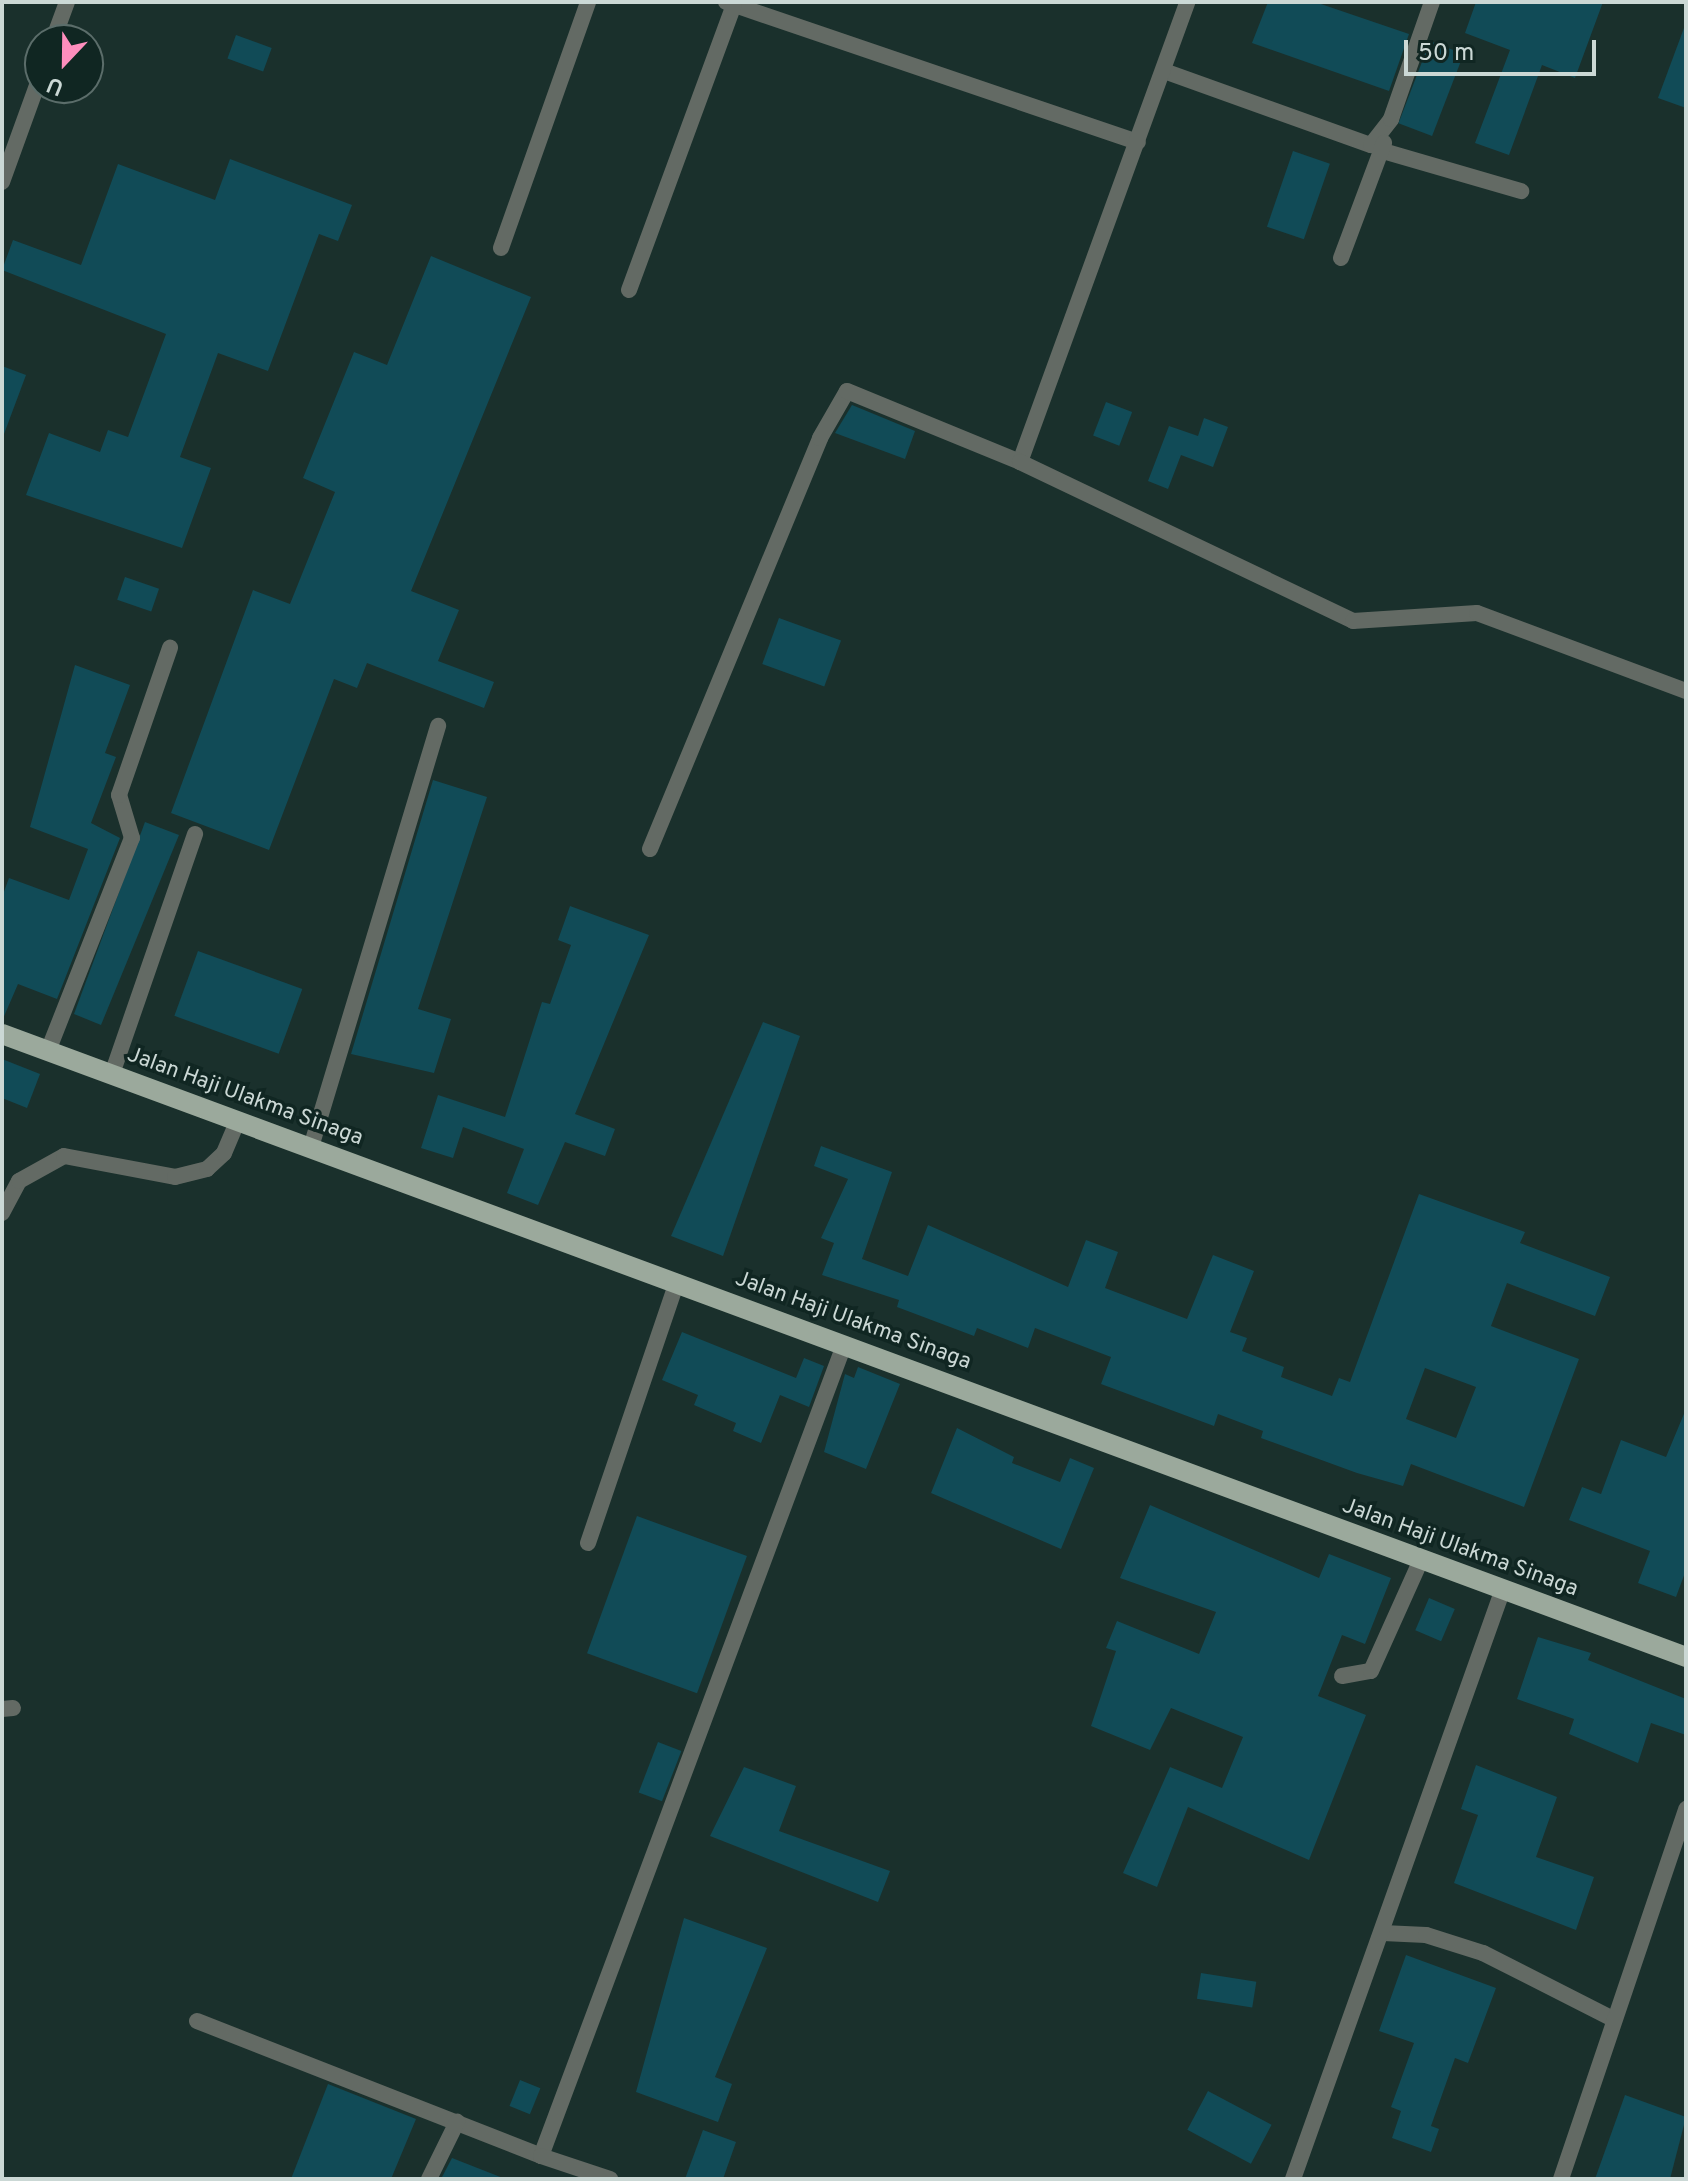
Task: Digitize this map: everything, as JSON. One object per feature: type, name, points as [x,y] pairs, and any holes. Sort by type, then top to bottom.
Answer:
[{"type":"main road","name":"Jalan Haji Ulakma Sinaga","points":[[2,1034],[1686,1657]]},
{"type":"street","points":[[59,24],[67,2]]},
{"type":"street","points":[[501,248],[588,2]]},
{"type":"street","points":[[1020,462],[1187,2]]},
{"type":"street","points":[[1341,258],[1432,2]]},
{"type":"street","points":[[629,290],[730,4],[1138,142]]},
{"type":"street","points":[[1164,71],[1361,146],[1384,143],[1521,191]]},
{"type":"street","points":[[2,182],[30,104]]},
{"type":"street","points":[[650,849],[844,391],[881,400],[1020,462],[1353,621],[1477,613],[1686,691]]},
{"type":"street","points":[[48,1051],[132,838],[119,795],[170,648]]},
{"type":"street","points":[[311,1147],[438,726]]},
{"type":"street","points":[[112,1074],[195,834]]},
{"type":"street","points":[[2,1213],[19,1181],[64,1156],[175,1177],[207,1169],[224,1153],[238,1120]]},
{"type":"street","points":[[588,1543],[677,1282]]},
{"type":"street","points":[[541,2156],[844,1345]]},
{"type":"street","points":[[1342,1676],[1371,1671],[1421,1560]]},
{"type":"street","points":[[1293,2179],[1503,1589]]},
{"type":"street","points":[[1561,2179],[1686,1809]]},
{"type":"street","points":[[1383,1933],[1426,1935],[1483,1953],[1613,2019]]},
{"type":"street","points":[[197,2021],[541,2156],[610,2179]]},
{"type":"street","points":[[429,2179],[457,2122]]},
{"type":"building","points":[[1268,2],[1315,2],[1409,34],[1389,91],[1252,43]]},
{"type":"building","points":[[1476,2],[1603,2],[1575,78],[1542,65],[1509,155],[1475,143],[1510,50],[1465,33]]},
{"type":"building","points":[[1686,29],[1686,108],[1658,98]]},
{"type":"building","points":[[236,35],[272,48],[263,71],[227,58]]},
{"type":"building","points":[[1430,41],[1464,54],[1432,136],[1398,123]]},
{"type":"building","points":[[1293,151],[1330,164],[1304,239],[1267,227]]},
{"type":"building","points":[[230,159],[352,205],[338,241],[319,234],[268,371],[218,353],[180,457],[211,468],[182,548],[26,495],[49,433],[100,452],[108,430],[128,437],[166,334],[2,270],[13,240],[81,265],[118,164],[215,200]]},
{"type":"building","points":[[431,256],[531,297],[411,591],[459,610],[438,661],[494,682],[484,708],[367,663],[357,688],[334,679],[269,850],[171,813],[253,590],[290,604],[335,492],[303,478],[354,352],[387,365]]},
{"type":"building","points":[[2,366],[26,375],[4,434],[2,433]]},
{"type":"building","points":[[1106,402],[1132,412],[1119,446],[1093,436]]},
{"type":"building","points":[[852,405],[915,431],[905,459],[835,433]]},
{"type":"building","points":[[1204,418],[1228,427],[1213,467],[1181,455],[1168,489],[1148,481],[1169,426],[1198,436]]},
{"type":"building","points":[[125,577],[159,589],[151,611],[117,600]]},
{"type":"building","points":[[779,618],[841,641],[824,687],[762,664]]},
{"type":"building","points":[[75,665],[130,685],[105,753],[116,757],[91,823],[120,838],[57,999],[18,984],[2,1021],[2,897],[9,878],[69,900],[88,849],[30,827]]},
{"type":"building","points":[[433,780],[487,797],[418,1009],[451,1019],[434,1073],[351,1054]]},
{"type":"building","points":[[145,822],[179,835],[101,1025],[74,1014]]},
{"type":"building","points":[[570,906],[649,935],[575,1114],[615,1129],[605,1156],[565,1142],[538,1205],[507,1193],[524,1149],[463,1127],[453,1158],[421,1148],[438,1095],[505,1117],[542,1002],[550,1004],[571,945],[558,940]]},
{"type":"building","points":[[198,951],[302,989],[279,1054],[174,1016]]},
{"type":"building","points":[[763,1022],[800,1036],[723,1256],[671,1236]]},
{"type":"building","points":[[2,1059],[40,1074],[27,1108],[2,1098]]},
{"type":"building","points":[[821,1146],[892,1172],[862,1259],[908,1276],[928,1225],[1068,1287],[1086,1240],[1118,1252],[1105,1288],[1187,1319],[1213,1255],[1254,1271],[1230,1332],[1247,1338],[1242,1351],[1284,1367],[1281,1377],[1332,1396],[1339,1378],[1350,1382],[1419,1194],[1525,1232],[1520,1243],[1610,1277],[1595,1316],[1507,1283],[1491,1326],[1579,1359],[1524,1507],[1411,1464],[1403,1486],[1357,1473],[1261,1438],[1263,1431],[1218,1414],[1214,1426],[1101,1384],[1111,1357],[1035,1328],[1028,1348],[977,1328],[974,1336],[897,1307],[899,1300],[822,1275],[834,1243],[821,1238],[848,1179],[814,1166]],"holes":[[[1425,1368],[1476,1387],[1456,1438],[1406,1419]]]},
{"type":"building","points":[[682,1332],[796,1378],[804,1358],[824,1366],[809,1407],[780,1395],[761,1443],[733,1431],[736,1423],[694,1405],[698,1395],[662,1380]]},
{"type":"building","points":[[858,1367],[900,1384],[866,1469],[824,1452],[845,1374],[854,1378]]},
{"type":"building","points":[[1686,1409],[1686,1570],[1676,1597],[1638,1583],[1650,1551],[1569,1520],[1582,1487],[1601,1494],[1621,1440],[1666,1457]]},
{"type":"building","points":[[957,1428],[1014,1457],[1012,1463],[1060,1482],[1070,1458],[1094,1468],[1061,1549],[931,1493]]},
{"type":"building","points":[[1150,1505],[1319,1578],[1329,1554],[1391,1578],[1365,1644],[1342,1635],[1318,1696],[1366,1715],[1309,1860],[1188,1807],[1157,1887],[1123,1873],[1170,1767],[1222,1788],[1243,1737],[1171,1708],[1150,1750],[1091,1726],[1116,1651],[1106,1648],[1117,1621],[1199,1654],[1216,1612],[1120,1578]]},
{"type":"building","points":[[637,1516],[747,1556],[697,1693],[587,1653]]},
{"type":"building","points":[[1429,1598],[1455,1609],[1441,1641],[1415,1630]]},
{"type":"building","points":[[1538,1637],[1591,1653],[1588,1660],[1686,1699],[1686,1735],[1651,1723],[1638,1763],[1569,1734],[1574,1719],[1517,1699]]},
{"type":"building","points":[[658,1742],[681,1751],[662,1801],[639,1792]]},
{"type":"building","points":[[1476,1765],[1557,1797],[1536,1857],[1594,1877],[1576,1930],[1454,1883],[1478,1815],[1461,1809]]},
{"type":"building","points":[[744,1767],[796,1786],[779,1831],[890,1871],[878,1902],[710,1836]]},
{"type":"building","points":[[684,1918],[767,1948],[715,2077],[732,2084],[718,2122],[636,2092]]},
{"type":"building","points":[[1406,1955],[1496,1988],[1468,2063],[1455,2058],[1431,2126],[1439,2129],[1431,2152],[1392,2138],[1401,2111],[1391,2107],[1414,2043],[1379,2031]]},
{"type":"building","points":[[1201,1973],[1256,1982],[1252,2007],[1197,1999]]},
{"type":"building","points":[[520,2080],[540,2088],[530,2114],[510,2106]]},
{"type":"building","points":[[328,2084],[416,2119],[391,2179],[291,2179]]},
{"type":"building","points":[[1208,2091],[1272,2125],[1251,2164],[1187,2130]]},
{"type":"building","points":[[1625,2095],[1686,2117],[1670,2179],[1595,2179]]},
{"type":"building","points":[[703,2130],[736,2142],[723,2179],[685,2179]]},
{"type":"building","points":[[452,2158],[503,2178],[441,2179]]}]
